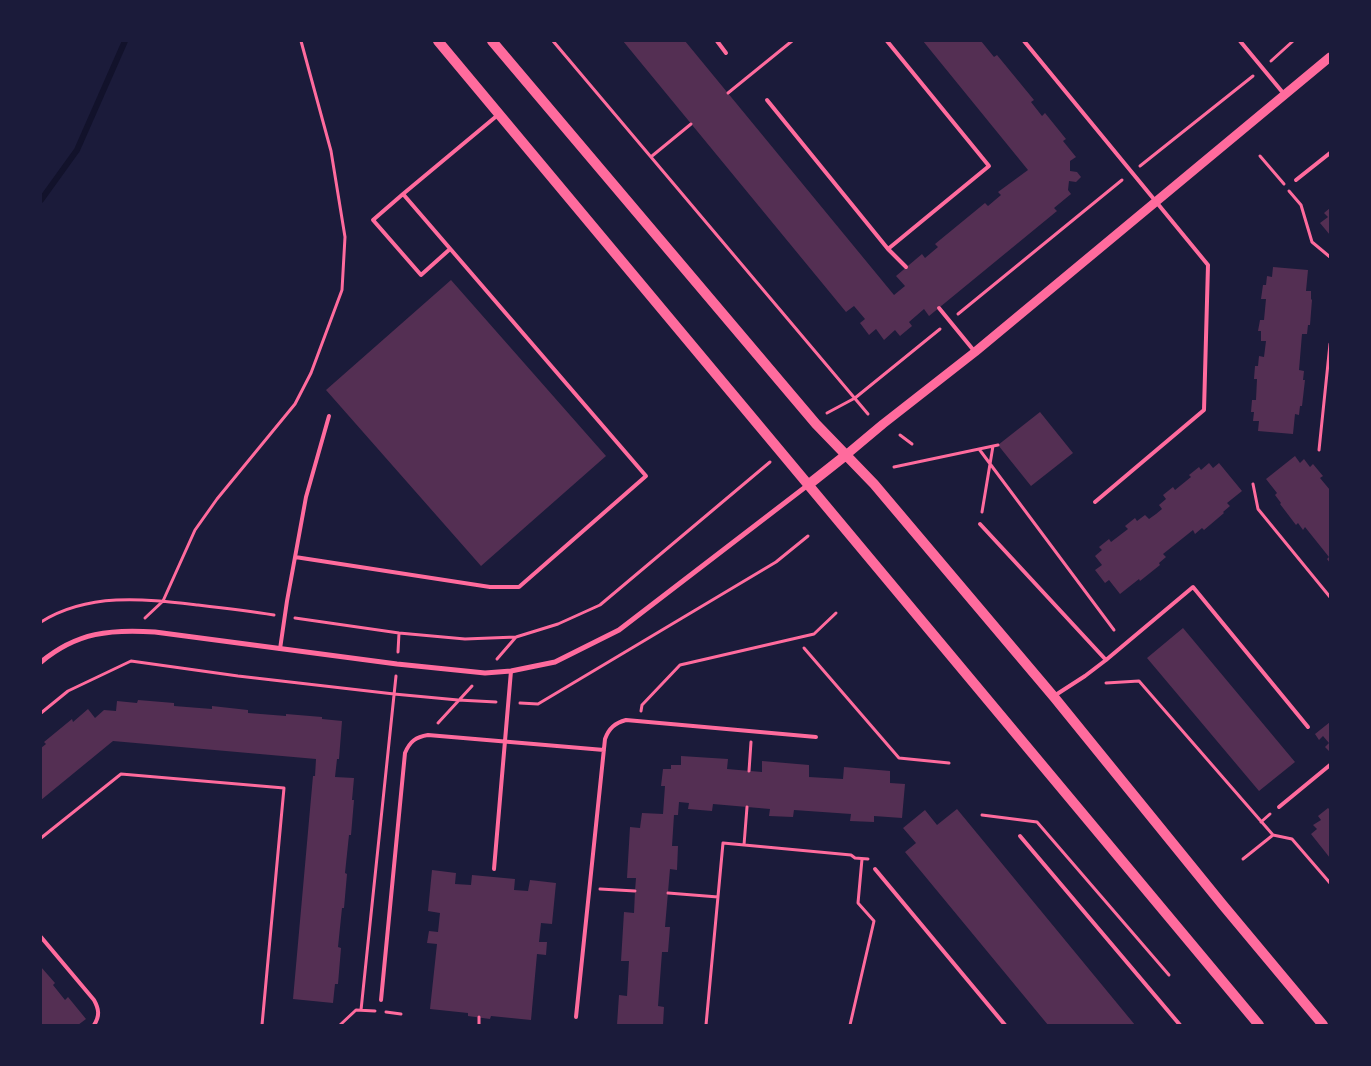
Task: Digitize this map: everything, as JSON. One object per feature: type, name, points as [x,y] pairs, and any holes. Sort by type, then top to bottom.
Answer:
[{"type":"main road","points":[[438,41],[1259,1025]]},
{"type":"main road","points":[[492,41],[816,424],[874,484],[1054,697],[1323,1025]]},
{"type":"main road","points":[[808,485],[846,455]]},
{"type":"street","points":[[846,455],[975,352],[1330,57]]},
{"type":"street","points":[[41,662],[66,645],[84,637],[106,632],[132,631],[155,632],[397,664],[485,673],[511,671],[556,662],[618,630],[808,485]]},
{"type":"lane","points":[[717,41],[726,53]]},
{"type":"lane","points":[[887,41],[989,166],[888,250]]},
{"type":"lane","points":[[1024,41],[1208,265],[1204,410],[1094,502]]},
{"type":"lane","points":[[1240,41],[1284,94]]},
{"type":"lane","points":[[767,100],[888,250],[906,267]]},
{"type":"lane","points":[[450,250],[421,275],[373,220],[498,114]]},
{"type":"lane","points":[[1296,180],[1330,153]]},
{"type":"lane","points":[[295,556],[490,587],[519,587],[646,476],[403,194]]},
{"type":"lane","points":[[939,308],[975,352]]},
{"type":"lane","points":[[280,649],[306,497],[329,416]]},
{"type":"lane","points":[[980,524],[1106,660]]},
{"type":"lane","points":[[1054,697],[1106,660],[1193,588],[1308,727]]},
{"type":"lane","points":[[494,869],[511,671]]},
{"type":"lane","points":[[576,1017],[605,739],[613,726],[626,720],[816,737]]},
{"type":"lane","points":[[381,1000],[406,753],[408,746],[413,740],[420,736],[428,735],[604,750]]},
{"type":"lane","points":[[1279,807],[1330,765]]},
{"type":"lane","points":[[1020,836],[1180,1025]]},
{"type":"lane","points":[[875,869],[1004,1025]]},
{"type":"lane","points":[[41,937],[94,1000],[99,1013],[94,1025]]},
{"type":"path","points":[[132,631],[163,601],[195,530],[217,499],[295,404],[311,373],[342,290],[345,237],[331,151],[301,41]]},
{"type":"path","points":[[553,41],[868,414]]},
{"type":"path","points":[[728,93],[792,41]]},
{"type":"path","points":[[826,413],[855,398],[1132,172],[1263,68],[1293,41]]},
{"type":"path","points":[[652,156],[691,124]]},
{"type":"path","points":[[1260,156],[1301,204],[1312,242],[1330,257]]},
{"type":"path","points":[[1319,450],[1330,344]]},
{"type":"path","points":[[900,435],[912,444]]},
{"type":"path","points":[[894,467],[998,445]]},
{"type":"path","points":[[980,524],[992,446]]},
{"type":"path","points":[[980,449],[1114,630]]},
{"type":"path","points":[[41,622],[52,615],[76,606],[104,600],[143,599],[399,633],[465,639],[516,637],[558,624],[600,605],[770,462]]},
{"type":"path","points":[[1253,484],[1258,509],[1330,597]]},
{"type":"path","points":[[776,562],[808,536]]},
{"type":"path","points":[[638,721],[642,705],[680,665],[814,634],[836,613]]},
{"type":"path","points":[[340,1025],[356,1010],[361,1010],[399,633]]},
{"type":"path","points":[[804,648],[899,758],[949,763]]},
{"type":"path","points":[[1106,684],[1139,681],[1273,835],[1292,839],[1330,883]]},
{"type":"path","points":[[749,771],[752,732]]},
{"type":"path","points":[[41,838],[121,774],[284,788],[262,1025]]},
{"type":"path","points":[[744,845],[747,807]]},
{"type":"path","points":[[982,815],[1037,822],[1169,975]]},
{"type":"path","points":[[1243,859],[1273,835]]},
{"type":"path","points":[[706,1025],[723,843],[850,855],[855,858],[874,860]]},
{"type":"path","points":[[850,1025],[874,921],[858,903],[862,859]]},
{"type":"path","points":[[590,888],[636,891]]},
{"type":"path","points":[[668,893],[718,897]]},
{"type":"path","points":[[478,1025],[479,1018]]},
{"type":"building","points":[[623,41],[685,41],[894,295],[905,286],[896,276],[922,254],[925,258],[938,247],[935,244],[985,203],[988,206],[1001,195],[998,192],[1028,170],[923,41],[981,41],[994,57],[997,55],[1034,100],[1031,102],[1042,116],[1045,113],[1066,139],[1063,141],[1076,157],[1070,161],[1070,171],[1077,172],[1081,177],[1076,182],[1069,181],[1068,190],[1071,194],[1054,208],[1057,211],[929,316],[924,309],[909,322],[912,326],[900,336],[895,330],[884,340],[876,329],[869,335],[860,323],[865,319],[854,306],[846,312]]},
{"type":"building","points":[[1330,208],[1330,235],[1320,223],[1328,217],[1324,213]]},
{"type":"building","points":[[1273,267],[1308,270],[1306,291],[1311,291],[1310,325],[1308,325],[1307,334],[1302,334],[1299,370],[1304,371],[1303,380],[1305,380],[1302,406],[1300,406],[1299,415],[1295,414],[1293,434],[1258,431],[1259,421],[1253,421],[1254,412],[1251,412],[1252,400],[1256,400],[1257,379],[1254,379],[1255,366],[1258,366],[1259,356],[1264,357],[1266,341],[1261,341],[1261,331],[1258,331],[1260,320],[1264,320],[1266,299],[1261,299],[1263,285],[1266,285],[1267,276],[1272,277]]},
{"type":"building","points":[[451,280],[606,456],[481,566],[326,390]]},
{"type":"building","points":[[1040,412],[1073,453],[1031,486],[998,445]]},
{"type":"building","points":[[1295,456],[1300,463],[1304,459],[1310,467],[1313,464],[1323,476],[1320,478],[1330,490],[1330,563],[1327,559],[1329,557],[1305,527],[1303,530],[1298,523],[1296,525],[1280,504],[1275,495],[1277,493],[1266,479]]},
{"type":"building","points":[[1209,463],[1213,468],[1219,463],[1242,491],[1227,503],[1230,506],[1224,513],[1204,530],[1202,528],[1195,534],[1193,530],[1163,554],[1166,557],[1159,563],[1160,565],[1120,594],[1109,580],[1105,583],[1095,570],[1102,565],[1095,556],[1102,550],[1099,547],[1109,539],[1111,542],[1128,529],[1125,526],[1135,518],[1137,521],[1145,515],[1149,519],[1156,514],[1162,509],[1159,505],[1166,499],[1163,495],[1173,487],[1175,490],[1191,477],[1189,475],[1199,467],[1201,470]]},
{"type":"building","points":[[1183,628],[1295,762],[1259,791],[1147,658]]},
{"type":"building","points":[[138,700],[174,703],[174,706],[212,709],[212,706],[248,710],[248,713],[322,717],[322,719],[342,721],[339,759],[337,759],[335,777],[354,778],[352,800],[354,800],[345,873],[347,874],[344,908],[342,908],[338,947],[341,948],[338,984],[335,984],[333,1003],[293,999],[316,759],[113,741],[41,800],[41,748],[46,744],[44,742],[72,719],[73,722],[88,709],[95,718],[104,710],[116,711],[117,701],[137,703]]},
{"type":"building","points":[[1330,722],[1330,752],[1325,747],[1329,743],[1323,736],[1319,740],[1315,734]]},
{"type":"building","points":[[681,756],[728,759],[727,769],[762,772],[762,761],[809,765],[809,777],[843,779],[844,767],[890,771],[890,783],[905,784],[902,818],[874,816],[874,822],[850,821],[851,814],[794,810],[793,817],[769,816],[770,809],[713,804],[712,811],[688,809],[689,803],[679,802],[678,815],[674,815],[672,846],[678,846],[677,870],[670,869],[665,927],[670,927],[668,952],[662,952],[658,1006],[664,1007],[663,1025],[617,1025],[619,995],[627,996],[629,961],[621,961],[624,912],[634,913],[636,878],[627,878],[630,827],[640,828],[642,813],[663,814],[665,786],[661,786],[663,769],[671,769],[671,765],[681,765]]},
{"type":"building","points":[[1328,808],[1330,810],[1330,858],[1311,834],[1317,829],[1313,825],[1321,820],[1318,816]]},
{"type":"building","points":[[957,809],[1135,1025],[1048,1025],[905,852],[916,843],[903,828],[925,810],[937,825]]},
{"type":"building","points":[[432,870],[456,873],[455,884],[471,885],[472,875],[515,879],[514,890],[528,891],[530,880],[556,883],[552,924],[541,923],[539,942],[547,942],[546,955],[537,954],[531,1020],[491,1016],[490,1019],[468,1016],[468,1013],[430,1009],[437,944],[427,943],[429,931],[438,932],[440,913],[428,911]]},
{"type":"building","points":[[41,967],[55,983],[53,985],[65,1000],[68,997],[86,1019],[78,1025],[41,1025]]},
{"type":"waterway","points":[[41,200],[77,150],[125,41]]}]
